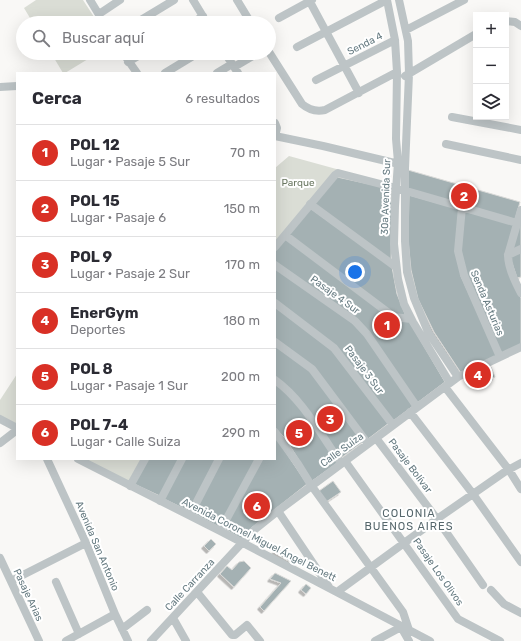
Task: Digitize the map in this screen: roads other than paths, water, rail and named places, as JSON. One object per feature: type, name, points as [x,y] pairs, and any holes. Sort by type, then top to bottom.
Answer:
[{"type":"street","points":[[90,0],[99,14],[120,0]]},
{"type":"street","points":[[148,16],[174,0]]},
{"type":"street","points":[[193,0],[203,16]]},
{"type":"street","points":[[237,0],[247,16]]},
{"type":"street","points":[[297,46],[387,0]]},
{"type":"street","name":"30a Avenida Sur","points":[[387,0],[395,40],[397,76],[396,139],[405,191],[405,241],[410,283],[414,298],[428,332],[458,377]]},
{"type":"street","name":"30a Avenida Sur","points":[[399,0],[408,41],[408,74],[401,165],[394,206],[394,244],[399,284],[404,304],[411,319],[447,385],[509,470],[521,489]]},
{"type":"street","points":[[406,30],[464,0]]},
{"type":"street","points":[[279,18],[310,1],[358,93]]},
{"type":"street","points":[[274,60],[299,100],[307,108],[319,111],[325,110],[358,93],[397,76],[408,74],[473,36]]},
{"type":"street","name":"Senda 4","points":[[316,80],[395,40]]},
{"type":"street","points":[[131,60],[128,62],[136,72]]},
{"type":"street","points":[[167,72],[186,60]]},
{"type":"street","points":[[220,72],[234,68],[247,60]]},
{"type":"street","points":[[0,87],[16,86]]},
{"type":"street","points":[[452,117],[521,130]]},
{"type":"street","points":[[276,136],[401,165]]},
{"type":"street","points":[[446,144],[521,160]]},
{"type":"street","points":[[276,246],[338,173],[518,223]]},
{"type":"street","points":[[310,204],[396,267]]},
{"type":"street","name":"Senda Asturias","points":[[462,207],[458,251],[464,275],[500,357]]},
{"type":"street","points":[[521,210],[508,255],[508,260],[518,281],[521,293]]},
{"type":"street","points":[[284,235],[394,317],[411,319]]},
{"type":"street","points":[[508,255],[521,249]]},
{"type":"street","name":"Pasaje 4 Sur","points":[[276,266],[355,321],[367,334],[414,410],[521,562]]},
{"type":"street","points":[[399,284],[410,283]]},
{"type":"street","name":"Pasaje 3 Sur","points":[[276,304],[334,348],[393,425]]},
{"type":"street","points":[[276,343],[312,369],[368,444]]},
{"type":"street","name":"Calle Suiza","points":[[243,543],[253,531],[278,511],[458,377],[521,347]]},
{"type":"street","name":"Pasaje Los Olivos","points":[[276,381],[285,387],[297,400],[405,542],[458,619],[489,638],[500,641]]},
{"type":"street","points":[[0,419],[16,428]]},
{"type":"street","points":[[0,443],[16,430]]},
{"type":"street","points":[[276,433],[298,464],[311,486],[403,612],[404,628],[409,641]]},
{"type":"street","name":"Pasaje Bolívar","points":[[376,438],[437,519],[483,585]]},
{"type":"street","name":"Avenida San Antonio","points":[[47,460],[86,543],[115,614],[128,641]]},
{"type":"street","name":"Avenida Coronel Miguel Ángel Benett","points":[[80,460],[220,530],[430,641]]},
{"type":"street","points":[[130,486],[144,460]]},
{"type":"street","points":[[160,500],[181,460]]},
{"type":"street","points":[[190,515],[218,460]]},
{"type":"street","points":[[220,530],[258,460]]},
{"type":"street","points":[[278,511],[333,590],[371,568],[437,519],[521,463]]},
{"type":"street","points":[[11,581],[86,543]]},
{"type":"street","name":"Calle Carranza","points":[[151,641],[243,543]]},
{"type":"street","name":"Pasaje Arias","points":[[0,558],[39,641]]},
{"type":"street","points":[[56,582],[79,634]]},
{"type":"street","points":[[490,590],[504,604],[521,613]]},
{"type":"street","points":[[197,592],[232,635],[235,635],[247,625],[260,641]]},
{"type":"street","points":[[122,629],[146,610]]},
{"type":"street","points":[[66,641],[115,614]]},
{"type":"street","points":[[173,618],[186,641]]},
{"type":"street","points":[[375,641],[404,628]]},
{"type":"place","name":"POL 15","points":[[464,196]]},
{"type":"place","name":"POL 12","points":[[387,325]]},
{"type":"place","name":"EnerGym","points":[[478,375]]},
{"type":"place","name":"POL 9","points":[[330,419]]},
{"type":"place","name":"POL 8","points":[[299,433]]},
{"type":"place","name":"POL 7-4","points":[[257,506]]},
{"type":"district","name":"COLONIA BUENOS AIRES","points":[[409,519]]},
{"type":"park label","name":"Parque","points":[[298,183]]}]
